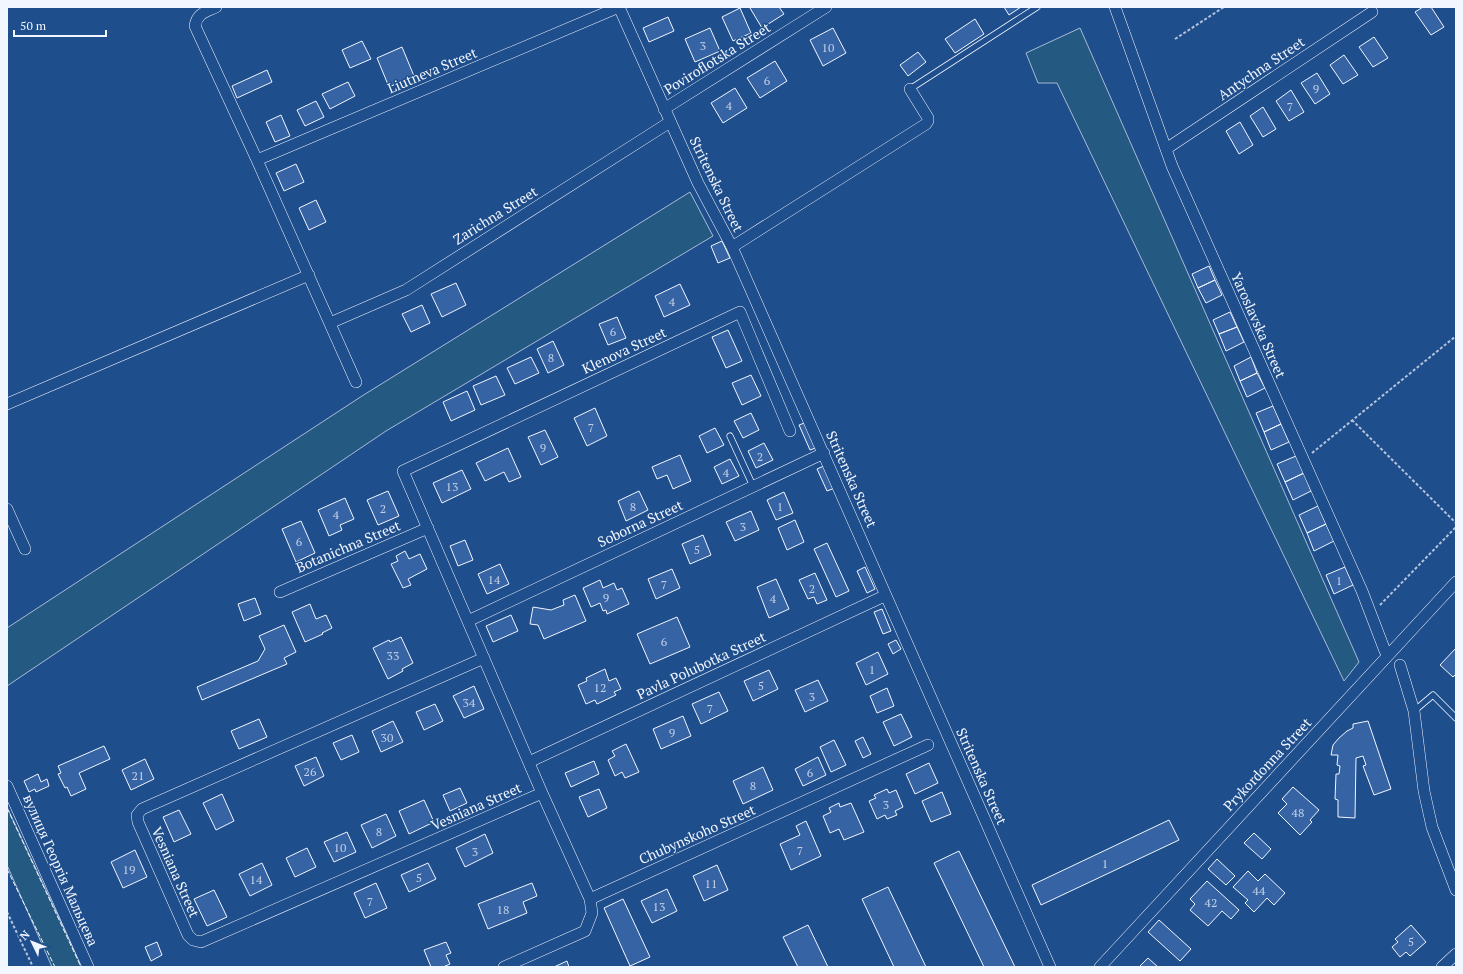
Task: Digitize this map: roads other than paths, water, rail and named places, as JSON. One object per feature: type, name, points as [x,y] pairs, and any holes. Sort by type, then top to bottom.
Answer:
[{"type":"street","points":[[216,7],[202,14],[196,19],[195,26],[257,160],[356,382]]},
{"type":"street","name":"Stritenska Street","points":[[619,7],[698,183],[732,247],[1050,967]]},
{"type":"street","name":"Liutneva Street","points":[[257,160],[619,7]]},
{"type":"street","name":"Poviroflotska Street","points":[[664,108],[826,7]]},
{"type":"street","name":"Yaroslavska Street","points":[[1115,7],[1172,166],[1362,591],[1385,652]]},
{"type":"street","name":"Antychna Street","points":[[1166,149],[1372,12]]},
{"type":"street","points":[[732,247],[926,124],[928,118],[910,89]]},
{"type":"street","name":"Zarichna Street","points":[[330,323],[406,290],[670,122]]},
{"type":"street","points":[[7,404],[309,276]]},
{"type":"street","name":"Klenova Street","points":[[428,528],[404,471],[740,312],[790,431]]},
{"type":"street","name":"Soborna Street","points":[[468,621],[824,453]]},
{"type":"street","points":[[7,509],[24,549]]},
{"type":"street","points":[[428,528],[542,793],[590,899],[592,913],[585,931],[504,967]]},
{"type":"street","name":"Botanichna Street","points":[[280,592],[428,528]]},
{"type":"street","name":"Prykordonna Street","points":[[1100,967],[1456,582]]},
{"type":"street","name":"Pavla Polubotka Street","points":[[529,762],[886,596]]},
{"type":"street","name":"Vesniana Street","points":[[484,658],[142,809],[137,815],[138,822],[188,936],[193,940],[201,942],[542,793]]},
{"type":"street","points":[[1400,665],[1414,712],[1424,791],[1432,827],[1456,890]]},
{"type":"street","name":"Chubynskoho Street","points":[[590,899],[928,745]]},
{"type":"street","name":"вулиця Георгія Мальцева","points":[[7,786],[88,967]]},
{"type":"street","points":[[1442,967],[1456,954]]},
{"type":"lane","points":[[910,89],[1036,7]]},
{"type":"lane","points":[[730,436],[753,486]]},
{"type":"lane","points":[[1414,712],[1433,695],[1456,718]]}]
